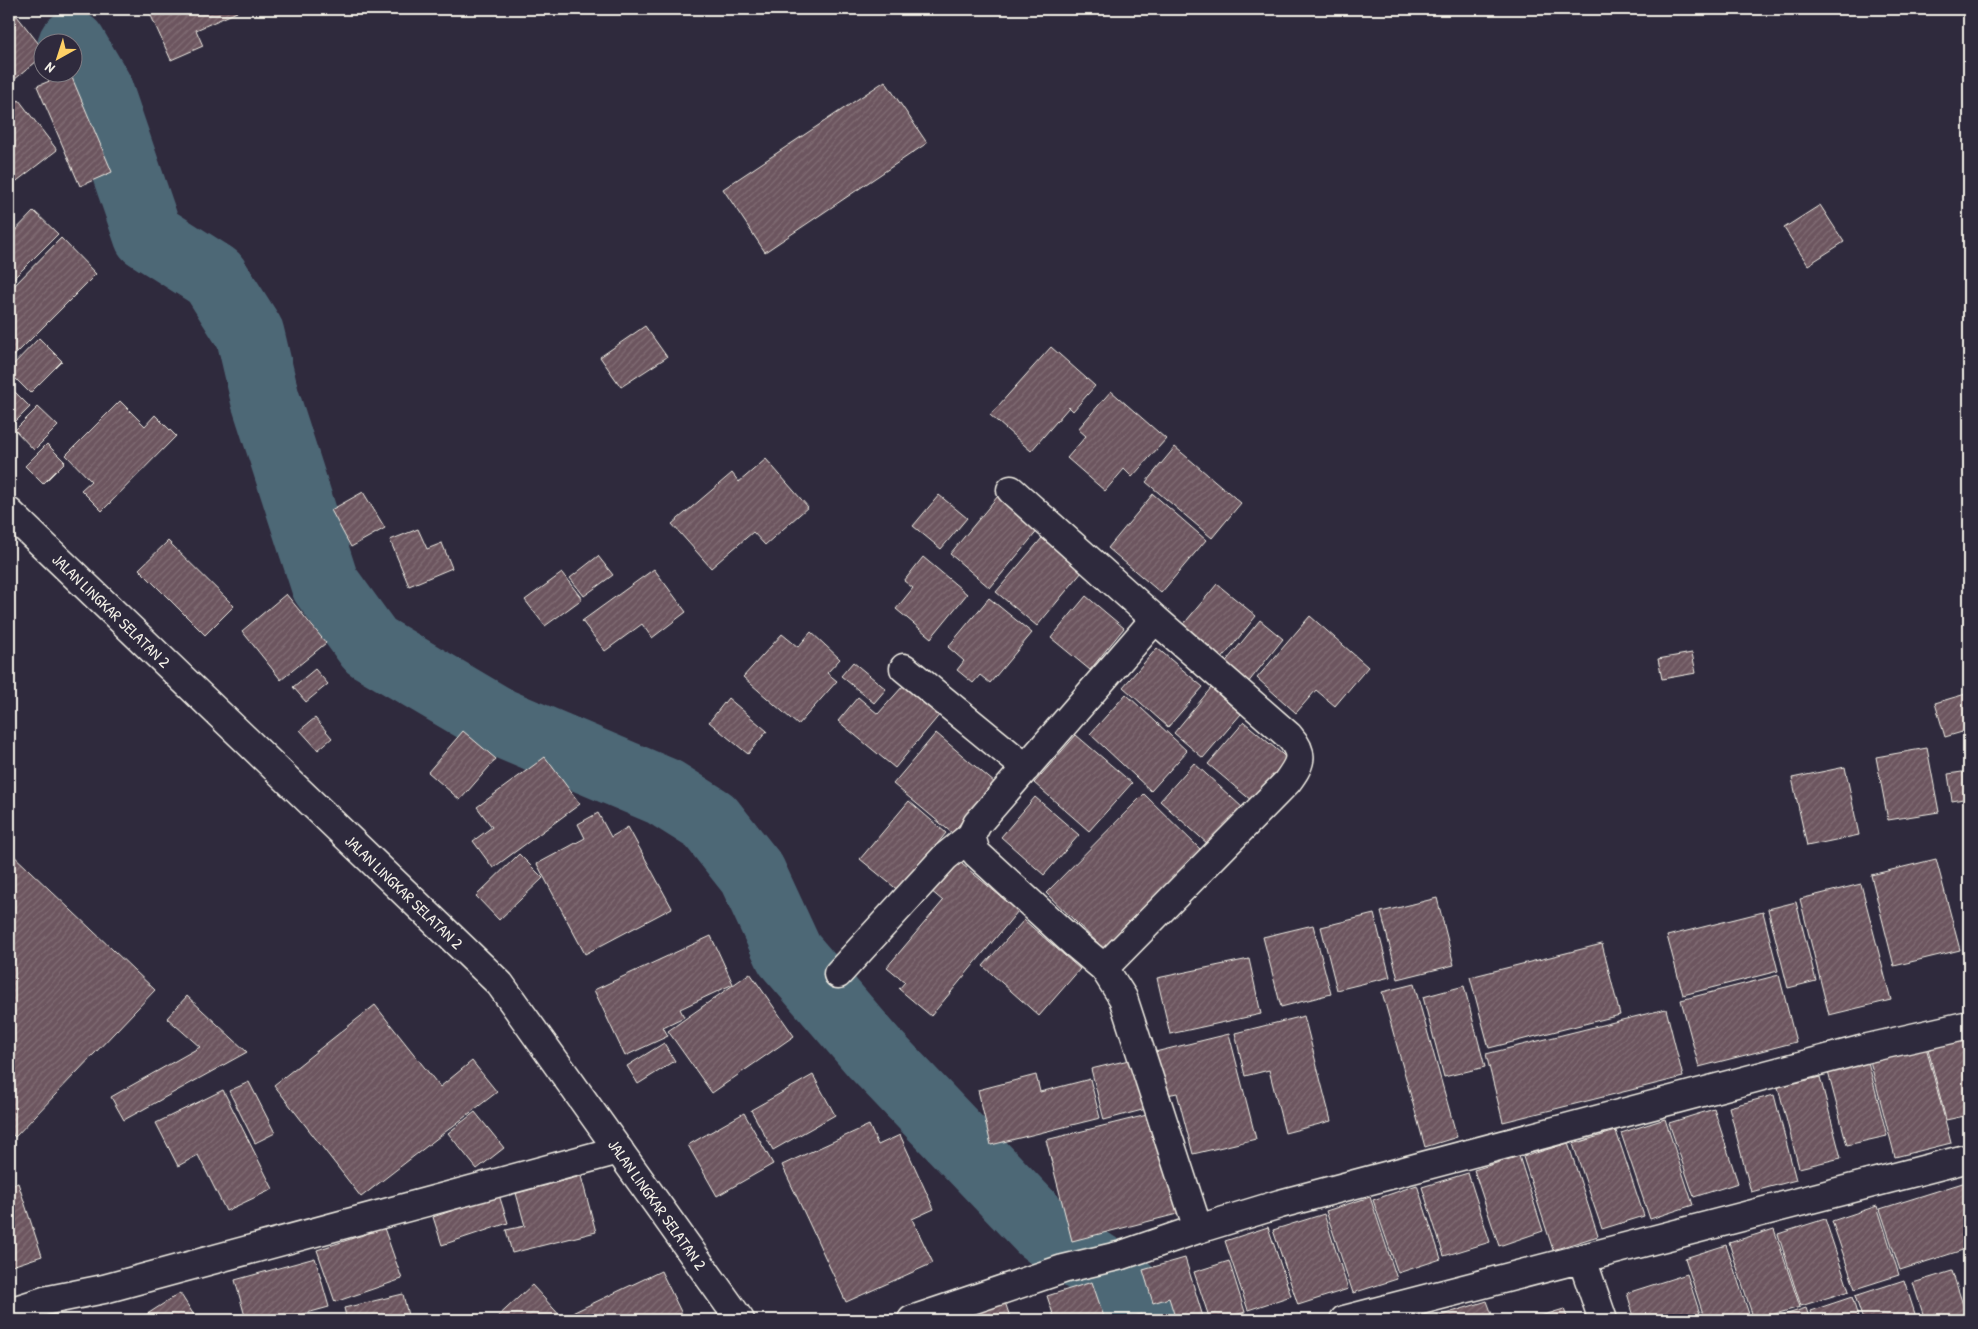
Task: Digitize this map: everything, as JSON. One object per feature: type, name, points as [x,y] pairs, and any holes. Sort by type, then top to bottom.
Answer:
[{"type":"main road","points":[[1011,490],[1289,736],[1296,743],[1299,753],[1300,764],[1287,782],[1104,968]]},
{"type":"main road","name":"JALAN LINGKAR SELATAN 2","points":[[9,512],[500,984],[740,1320]]},
{"type":"main road","points":[[838,974],[945,857],[971,836],[977,824],[1155,619]]},
{"type":"main road","points":[[904,668],[1026,768]]},
{"type":"main road","points":[[971,836],[976,853],[1104,968],[1123,998],[1198,1229]]},
{"type":"main road","points":[[912,1320],[1063,1269],[1122,1255],[1280,1204],[1859,1051],[1969,1025]]},
{"type":"main road","points":[[9,1312],[48,1311],[104,1289],[619,1150]]},
{"type":"main road","points":[[1344,1320],[1385,1316],[1582,1259],[1969,1158]]},
{"type":"main road","points":[[1582,1259],[1603,1320]]},
{"type":"building","points":[[148,9],[236,9],[237,12],[196,30],[203,46],[171,60]]},
{"type":"building","points":[[17,16],[32,35],[32,65],[9,84],[9,22]]},
{"type":"building","points":[[885,81],[927,143],[765,252],[723,189]]},
{"type":"building","points":[[47,82],[74,82],[112,172],[80,186],[37,86]]},
{"type":"building","points":[[19,100],[57,150],[9,187],[9,107]]},
{"type":"building","points":[[1820,205],[1844,242],[1808,265],[1784,228]]},
{"type":"building","points":[[34,211],[58,234],[9,283],[9,237]]},
{"type":"building","points":[[61,238],[96,274],[11,359],[9,358],[9,291]]},
{"type":"building","points":[[645,326],[667,357],[621,387],[600,357]]},
{"type":"building","points":[[39,338],[62,361],[30,393],[9,372],[9,369]]},
{"type":"building","points":[[1051,347],[1095,386],[1073,411],[1069,407],[1031,451],[990,415]]},
{"type":"building","points":[[9,386],[30,407],[9,428]]},
{"type":"building","points":[[1111,391],[1166,439],[1132,477],[1124,469],[1105,491],[1067,458],[1086,436],[1078,429]]},
{"type":"building","points":[[120,401],[145,426],[155,415],[176,436],[102,511],[81,490],[91,481],[66,455]]},
{"type":"building","points":[[38,407],[58,426],[34,450],[15,430]]},
{"type":"building","points":[[47,444],[65,462],[43,484],[25,466]]},
{"type":"building","points":[[1175,447],[1241,503],[1212,538],[1146,482]]},
{"type":"building","points":[[766,459],[808,507],[765,545],[753,532],[711,568],[672,524],[732,473],[739,482]]},
{"type":"building","points":[[363,492],[385,528],[351,547],[331,510]]},
{"type":"building","points":[[1153,494],[1206,540],[1161,593],[1108,548]]},
{"type":"building","points":[[939,495],[967,518],[941,549],[913,526]]},
{"type":"building","points":[[998,496],[1039,529],[990,588],[950,554]]},
{"type":"building","points":[[418,529],[427,549],[442,543],[452,568],[409,586],[390,540]]},
{"type":"building","points":[[1042,538],[1082,572],[1037,626],[996,592]]},
{"type":"building","points":[[168,541],[234,606],[205,635],[139,569]]},
{"type":"building","points":[[598,556],[613,575],[584,596],[570,578]]},
{"type":"building","points":[[923,557],[967,594],[931,638],[896,609],[913,588],[904,581]]},
{"type":"building","points":[[654,569],[686,612],[652,638],[642,624],[605,651],[582,621]]},
{"type":"building","points":[[562,573],[582,599],[545,626],[525,600]]},
{"type":"building","points":[[1217,584],[1256,616],[1217,665],[1177,632]]},
{"type":"building","points":[[286,594],[326,643],[281,680],[242,631]]},
{"type":"building","points":[[1086,596],[1124,628],[1090,670],[1051,638]]},
{"type":"building","points":[[989,598],[1032,633],[990,683],[980,675],[973,683],[957,670],[964,661],[948,647]]},
{"type":"building","points":[[1310,616],[1368,667],[1335,706],[1316,690],[1296,713],[1257,678]]},
{"type":"building","points":[[1260,620],[1283,639],[1247,684],[1223,665]]},
{"type":"building","points":[[811,632],[840,659],[827,673],[837,681],[798,725],[743,677],[782,634],[798,647]]},
{"type":"building","points":[[1157,648],[1203,687],[1168,727],[1123,687]]},
{"type":"building","points":[[1692,653],[1696,673],[1662,679],[1658,659]]},
{"type":"building","points":[[853,662],[886,689],[874,703],[841,676]]},
{"type":"building","points":[[315,669],[328,684],[306,702],[293,687]]},
{"type":"building","points":[[903,686],[921,701],[929,692],[946,707],[895,768],[838,721],[858,697],[878,714]]},
{"type":"building","points":[[1211,688],[1241,714],[1203,758],[1174,733]]},
{"type":"building","points":[[1969,693],[1969,730],[1945,737],[1935,703]]},
{"type":"building","points":[[1126,694],[1187,751],[1151,791],[1090,734]]},
{"type":"building","points":[[728,698],[767,731],[748,754],[709,722]]},
{"type":"building","points":[[315,718],[332,738],[318,750],[300,730]]},
{"type":"building","points":[[1244,722],[1288,759],[1252,801],[1208,764]]},
{"type":"building","points":[[463,731],[496,759],[460,800],[428,772]]},
{"type":"building","points":[[936,733],[995,783],[952,833],[893,784]]},
{"type":"building","points":[[1076,735],[1132,783],[1089,831],[1034,783]]},
{"type":"building","points":[[1927,748],[1939,812],[1888,820],[1876,757]]},
{"type":"building","points":[[545,757],[580,804],[493,868],[473,841],[492,827],[477,807]]},
{"type":"building","points":[[1194,763],[1243,808],[1209,845],[1160,801]]},
{"type":"building","points":[[1845,767],[1859,835],[1807,846],[1792,778]]},
{"type":"building","points":[[1969,771],[1969,798],[1952,801],[1948,774]]},
{"type":"building","points":[[1144,794],[1202,851],[1105,950],[1046,893]]},
{"type":"building","points":[[1035,797],[1079,835],[1044,875],[1001,837]]},
{"type":"building","points":[[909,801],[946,833],[899,891],[860,859]]},
{"type":"building","points":[[598,813],[611,837],[628,827],[672,908],[585,954],[537,864],[585,838],[578,824]]},
{"type":"building","points":[[9,851],[155,990],[15,1137],[9,1131]]},
{"type":"building","points":[[519,854],[543,878],[499,920],[476,896]]},
{"type":"building","points":[[956,859],[1018,911],[931,1016],[899,989],[905,982],[887,967],[943,901],[930,890]]},
{"type":"building","points":[[1936,859],[1960,950],[1894,966],[1871,875]]},
{"type":"building","points":[[1861,884],[1891,1000],[1829,1015],[1800,899]]},
{"type":"building","points":[[1437,898],[1454,965],[1398,979],[1381,912]]},
{"type":"building","points":[[1796,902],[1816,981],[1788,988],[1768,909]]},
{"type":"building","points":[[1763,912],[1778,971],[1683,995],[1667,936]]},
{"type":"building","points":[[1374,914],[1390,977],[1337,990],[1321,927]]},
{"type":"building","points":[[1024,920],[1080,969],[1039,1016],[983,966]]},
{"type":"building","points":[[1313,925],[1331,994],[1281,1007],[1263,937]]},
{"type":"building","points":[[711,936],[733,984],[680,1009],[684,1017],[663,1027],[668,1036],[625,1056],[594,990]]},
{"type":"building","points":[[1602,944],[1620,1015],[1489,1048],[1470,977]]},
{"type":"building","points":[[1249,959],[1261,1014],[1170,1034],[1157,978]]},
{"type":"building","points":[[750,973],[794,1036],[712,1093],[668,1031]]},
{"type":"building","points":[[1779,975],[1796,1042],[1699,1067],[1681,1000]]},
{"type":"building","points":[[1414,984],[1457,1137],[1425,1147],[1382,992]]},
{"type":"building","points":[[1464,986],[1485,1067],[1444,1077],[1423,997]]},
{"type":"building","points":[[187,996],[247,1052],[124,1120],[111,1097],[200,1047],[167,1018]]},
{"type":"building","points":[[375,1005],[440,1087],[472,1061],[497,1092],[361,1197],[274,1085]]},
{"type":"building","points":[[1666,1009],[1683,1077],[1503,1122],[1486,1054]]},
{"type":"building","points":[[1304,1016],[1331,1121],[1285,1133],[1269,1070],[1245,1076],[1235,1033]]},
{"type":"building","points":[[1969,1030],[1969,1115],[1946,1120],[1926,1041]]},
{"type":"building","points":[[1229,1034],[1256,1139],[1193,1154],[1177,1093],[1162,1096],[1151,1053]]},
{"type":"building","points":[[664,1043],[675,1061],[638,1084],[627,1066]]},
{"type":"building","points":[[1925,1043],[1951,1143],[1895,1157],[1869,1057]]},
{"type":"building","points":[[1867,1058],[1887,1136],[1847,1145],[1827,1068]]},
{"type":"building","points":[[1133,1059],[1146,1109],[1104,1120],[1091,1069]]},
{"type":"building","points":[[813,1075],[835,1115],[773,1150],[751,1110]]},
{"type":"building","points":[[1036,1075],[1040,1092],[1090,1079],[1100,1118],[991,1145],[978,1090]]},
{"type":"building","points":[[1820,1077],[1841,1158],[1799,1168],[1778,1087]]},
{"type":"building","points":[[249,1082],[275,1133],[255,1143],[229,1091]]},
{"type":"building","points":[[223,1090],[273,1189],[226,1211],[198,1155],[178,1166],[156,1123]]},
{"type":"building","points":[[1774,1095],[1796,1180],[1751,1192],[1729,1107]]},
{"type":"building","points":[[1714,1109],[1738,1183],[1694,1197],[1669,1123]]},
{"type":"building","points":[[475,1112],[504,1148],[477,1169],[448,1133]]},
{"type":"building","points":[[744,1113],[773,1164],[717,1196],[688,1145]]},
{"type":"building","points":[[1155,1113],[1181,1213],[1072,1241],[1046,1140]]},
{"type":"building","points":[[1665,1119],[1693,1205],[1650,1219],[1621,1133]]},
{"type":"building","points":[[869,1125],[878,1145],[900,1135],[934,1209],[912,1219],[933,1263],[846,1302],[782,1165]]},
{"type":"building","points":[[1616,1131],[1644,1216],[1602,1229],[1573,1144]]},
{"type":"building","points":[[1568,1143],[1598,1236],[1553,1250],[1523,1157]]},
{"type":"building","points":[[1519,1156],[1543,1231],[1499,1246],[1474,1170]]},
{"type":"building","points":[[1468,1173],[1490,1242],[1444,1256],[1422,1187]]},
{"type":"building","points":[[581,1176],[596,1232],[512,1253],[506,1230],[525,1226],[516,1193]]},
{"type":"building","points":[[1969,1181],[1969,1248],[1900,1270],[1880,1209]]},
{"type":"building","points":[[18,1183],[42,1256],[9,1267],[9,1186]]},
{"type":"building","points":[[1417,1185],[1441,1259],[1398,1273],[1373,1200]]},
{"type":"building","points":[[499,1195],[508,1223],[442,1245],[433,1217]]},
{"type":"building","points":[[1370,1197],[1397,1279],[1353,1293],[1326,1211]]},
{"type":"building","points":[[1877,1206],[1899,1275],[1855,1289],[1832,1221]]},
{"type":"building","points":[[1324,1214],[1348,1289],[1298,1305],[1273,1230]]},
{"type":"building","points":[[1825,1219],[1849,1291],[1801,1306],[1778,1234]]},
{"type":"building","points":[[1268,1227],[1291,1296],[1248,1310],[1225,1241]]},
{"type":"building","points":[[384,1228],[402,1279],[335,1302],[317,1250]]},
{"type":"building","points":[[1774,1229],[1800,1307],[1754,1320],[1729,1243]]},
{"type":"building","points":[[1726,1245],[1751,1320],[1705,1320],[1685,1258]]},
{"type":"building","points":[[315,1258],[329,1307],[281,1320],[246,1320],[235,1280]]},
{"type":"building","points":[[1185,1258],[1204,1320],[1176,1320],[1169,1298],[1153,1303],[1143,1270]]},
{"type":"building","points":[[1229,1261],[1245,1312],[1219,1320],[1210,1320],[1194,1272]]},
{"type":"building","points":[[1969,1267],[1969,1290],[1963,1269]]},
{"type":"building","points":[[661,1271],[685,1320],[568,1320],[566,1316]]},
{"type":"building","points":[[1952,1271],[1968,1320],[1925,1320],[1913,1283]]},
{"type":"building","points":[[1687,1274],[1702,1320],[1635,1320],[1627,1293]]},
{"type":"building","points":[[1904,1280],[1917,1320],[1863,1320],[1855,1296]]},
{"type":"building","points":[[1092,1282],[1105,1320],[1055,1320],[1047,1296]]},
{"type":"building","points":[[532,1285],[564,1320],[494,1320]]},
{"type":"building","points":[[180,1293],[197,1320],[138,1320]]},
{"type":"building","points":[[403,1294],[409,1320],[347,1320],[344,1308]]},
{"type":"building","points":[[1852,1297],[1859,1320],[1813,1320],[1810,1311]]},
{"type":"building","points":[[1487,1301],[1494,1320],[1426,1320]]},
{"type":"building","points":[[1005,1302],[1011,1320],[963,1320],[962,1315]]},
{"type":"building","points":[[1806,1308],[1810,1320],[1769,1320]]},
{"type":"building","points":[[1564,1309],[1568,1320],[1527,1320]]},
{"type":"building","points":[[1141,1314],[1143,1320],[1122,1320]]},
{"type":"waterway","points":[[82,62],[98,89],[148,235],[214,277],[250,334],[265,398],[325,584],[370,646],[499,722],[664,792],[710,821],[752,874],[789,954],[875,1054],[1041,1228],[1107,1273],[1141,1301],[1153,1320]]}]
